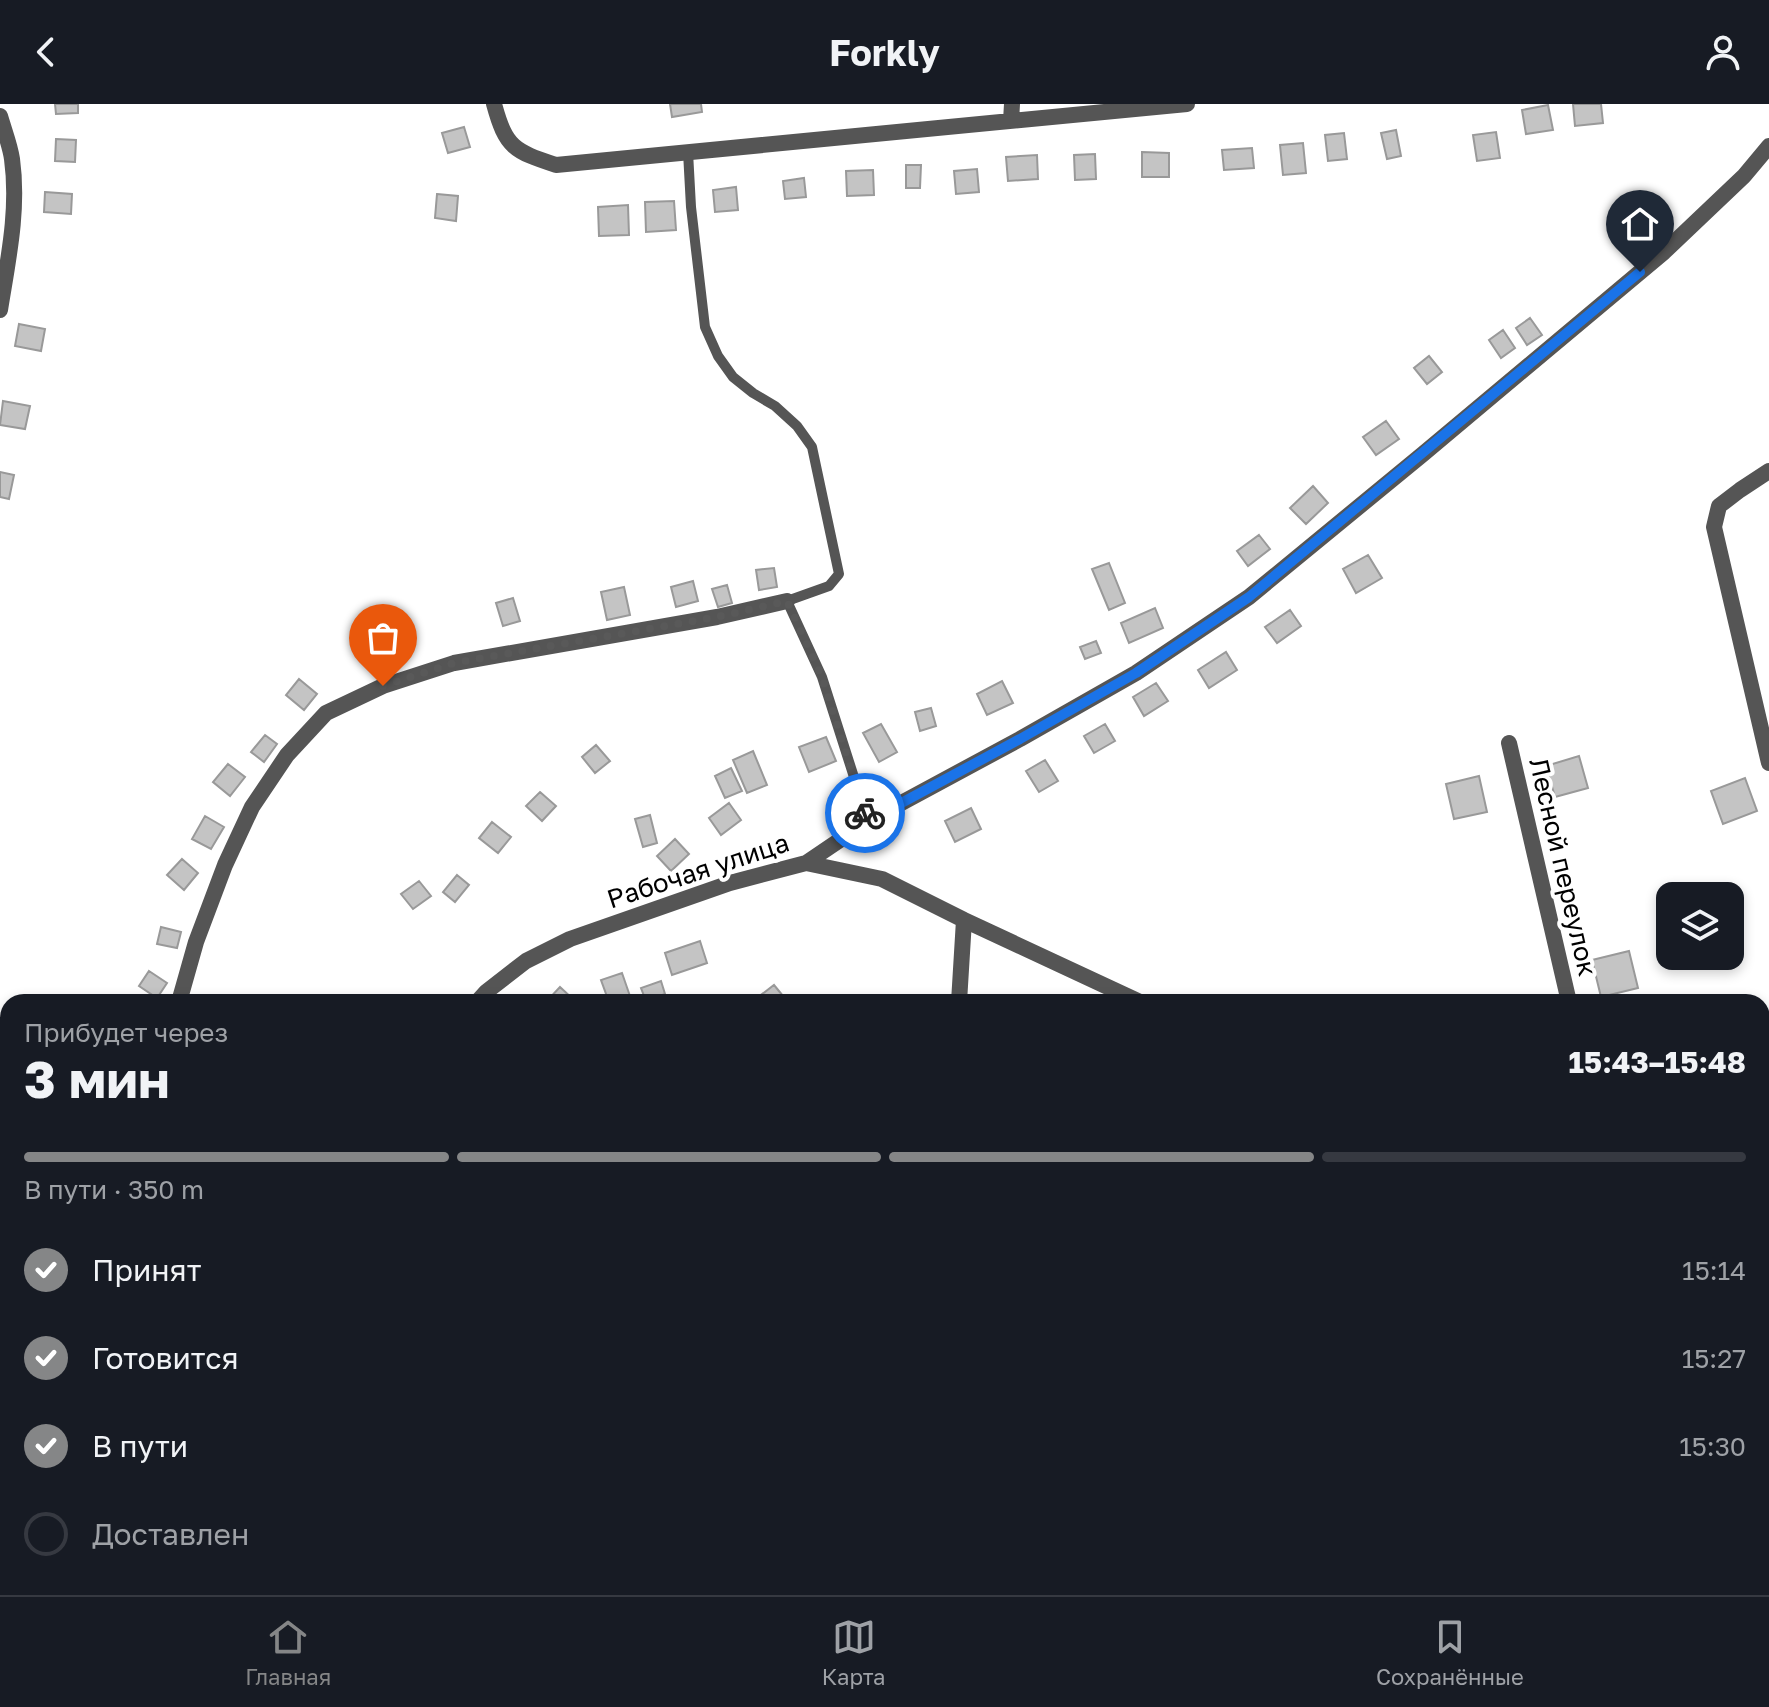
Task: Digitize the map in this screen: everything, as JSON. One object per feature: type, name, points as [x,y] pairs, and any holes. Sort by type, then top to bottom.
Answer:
[{"type":"street","points":[[494,104],[506,139],[524,155],[556,165],[1012,112],[1187,104]]},
{"type":"street","points":[[0,116],[11,155],[14,181],[14,216],[0,310]]},
{"type":"street","name":"Рабочая улица","points":[[484,994],[526,961],[570,939],[730,883],[806,863],[868,821],[1136,673],[1249,597],[1664,252],[1744,176],[1769,146]]},
{"type":"street","points":[[0,165],[14,181]]},
{"type":"street","points":[[1769,471],[1719,506],[1714,527],[1769,763]]},
{"type":"street","points":[[181,994],[196,942],[225,865],[252,807],[287,755],[326,713],[383,686],[454,663],[717,617],[787,601]]},
{"type":"street","name":"Лесной переулок","points":[[1509,743],[1567,994]]},
{"type":"street","points":[[806,863],[882,879],[1123,994]]},
{"type":"street","points":[[959,994],[964,920]]},
{"type":"lane","points":[[688,152],[705,327],[718,356],[733,377],[775,406],[797,426],[812,447],[839,574],[829,586],[787,601],[822,677],[868,821]]},
{"type":"building","points":[[55,104],[78,104],[78,113],[56,114]]},
{"type":"building","points":[[670,104],[701,104],[702,112],[672,117]]},
{"type":"building","points":[[1573,104],[1601,104],[1603,123],[1575,126]]},
{"type":"building","points":[[1548,105],[1553,130],[1526,134],[1522,110]]},
{"type":"building","points":[[464,127],[470,147],[448,153],[442,133]]},
{"type":"building","points":[[1396,130],[1401,156],[1387,159],[1381,133]]},
{"type":"building","points":[[1496,132],[1500,158],[1477,161],[1473,135]]},
{"type":"building","points":[[1344,133],[1347,159],[1328,161],[1325,135]]},
{"type":"building","points":[[56,139],[76,140],[75,162],[55,161]]},
{"type":"building","points":[[1303,143],[1306,173],[1283,175],[1280,145]]},
{"type":"building","points":[[1252,148],[1254,168],[1224,170],[1222,150]]},
{"type":"building","points":[[1142,152],[1169,153],[1169,177],[1142,177]]},
{"type":"building","points":[[1095,154],[1096,179],[1075,180],[1074,155]]},
{"type":"building","points":[[1037,155],[1038,179],[1008,181],[1006,157]]},
{"type":"building","points":[[906,165],[921,165],[920,188],[906,188]]},
{"type":"building","points":[[977,169],[979,192],[956,194],[954,171]]},
{"type":"building","points":[[873,170],[874,195],[847,196],[846,171]]},
{"type":"building","points":[[804,178],[806,197],[785,199],[783,181]]},
{"type":"building","points":[[736,187],[738,210],[715,212],[713,190]]},
{"type":"building","points":[[45,192],[72,194],[71,214],[44,212]]},
{"type":"building","points":[[437,194],[458,196],[456,221],[435,218]]},
{"type":"building","points":[[674,201],[676,230],[646,232],[645,202]]},
{"type":"building","points":[[628,205],[629,235],[599,236],[598,207]]},
{"type":"building","points":[[1530,318],[1542,335],[1527,345],[1516,328]]},
{"type":"building","points":[[19,324],[45,329],[41,351],[15,346]]},
{"type":"building","points":[[1503,330],[1515,348],[1501,358],[1489,340]]},
{"type":"building","points":[[1429,356],[1442,372],[1427,384],[1414,368]]},
{"type":"building","points":[[3,401],[30,406],[25,429],[0,425]]},
{"type":"building","points":[[1386,421],[1399,439],[1376,455],[1363,437]]},
{"type":"building","points":[[0,472],[14,475],[9,499],[0,497]]},
{"type":"building","points":[[1313,486],[1328,503],[1306,524],[1290,508]]},
{"type":"building","points":[[1259,535],[1270,549],[1248,566],[1237,551]]},
{"type":"building","points":[[1368,555],[1382,578],[1356,593],[1343,569]]},
{"type":"building","points":[[1109,563],[1125,603],[1109,610],[1092,569]]},
{"type":"building","points":[[774,568],[777,587],[759,590],[756,570]]},
{"type":"building","points":[[693,581],[698,601],[676,607],[671,587]]},
{"type":"building","points":[[727,585],[732,603],[718,607],[712,589]]},
{"type":"building","points":[[624,587],[630,615],[607,620],[601,592]]},
{"type":"building","points":[[513,598],[520,621],[503,626],[496,603]]},
{"type":"building","points":[[1155,608],[1163,628],[1129,643],[1121,623]]},
{"type":"building","points":[[1290,610],[1301,626],[1277,643],[1265,627]]},
{"type":"building","points":[[399,612],[405,624],[392,631],[385,619]]},
{"type":"building","points":[[1096,641],[1101,653],[1085,659],[1080,647]]},
{"type":"building","points":[[1226,652],[1237,670],[1209,688],[1198,670]]},
{"type":"building","points":[[299,679],[317,694],[304,710],[286,695]]},
{"type":"building","points":[[1002,681],[1013,703],[987,715],[977,694]]},
{"type":"building","points":[[1156,683],[1168,701],[1144,716],[1133,697]]},
{"type":"building","points":[[931,708],[936,726],[920,731],[915,712]]},
{"type":"building","points":[[881,724],[897,752],[879,762],[863,733]]},
{"type":"building","points":[[1105,724],[1115,741],[1094,753],[1084,736]]},
{"type":"building","points":[[265,735],[277,744],[264,762],[251,752]]},
{"type":"building","points":[[826,737],[836,761],[809,772],[799,747]]},
{"type":"building","points":[[596,745],[610,761],[595,773],[582,757]]},
{"type":"building","points":[[753,751],[767,785],[747,793],[733,760]]},
{"type":"building","points":[[1579,756],[1588,788],[1555,797],[1546,766]]},
{"type":"building","points":[[1045,760],[1058,781],[1039,792],[1026,771]]},
{"type":"building","points":[[228,764],[245,777],[230,796],[213,782]]},
{"type":"building","points":[[731,768],[742,791],[725,798],[715,776]]},
{"type":"building","points":[[1479,776],[1487,812],[1454,819],[1446,784]]},
{"type":"building","points":[[1745,778],[1757,811],[1723,824],[1711,791]]},
{"type":"building","points":[[540,792],[556,806],[542,821],[526,806]]},
{"type":"building","points":[[729,803],[741,820],[721,835],[709,818]]},
{"type":"building","points":[[971,808],[981,829],[955,842],[945,821]]},
{"type":"building","points":[[650,815],[657,843],[643,847],[635,819]]},
{"type":"building","points":[[205,816],[224,827],[211,849],[192,839]]},
{"type":"building","points":[[492,822],[511,837],[498,853],[479,838]]},
{"type":"building","points":[[675,839],[689,854],[671,871],[657,856]]},
{"type":"building","points":[[182,859],[198,873],[184,890],[167,875]]},
{"type":"building","points":[[457,875],[469,885],[455,902],[443,892]]},
{"type":"building","points":[[419,881],[431,896],[413,909],[401,894]]},
{"type":"building","points":[[161,927],[181,932],[177,948],[157,944]]},
{"type":"building","points":[[700,941],[707,963],[672,975],[665,953]]},
{"type":"building","points":[[1629,951],[1638,988],[1600,994],[1592,960]]},
{"type":"building","points":[[149,971],[167,983],[160,994],[151,994],[139,986]]},
{"type":"building","points":[[622,973],[629,994],[606,994],[601,980]]},
{"type":"building","points":[[661,981],[665,994],[643,994],[641,988]]},
{"type":"building","points":[[774,985],[781,994],[762,994]]},
{"type":"building","points":[[560,987],[568,994],[553,994]]},
{"type":"way so far","points":[[383,686],[454,663],[717,617],[787,601],[822,677],[865,813]]},
{"type":"route","points":[[865,813],[868,821],[1043,726],[1136,673],[1249,597],[1640,272]]}]
